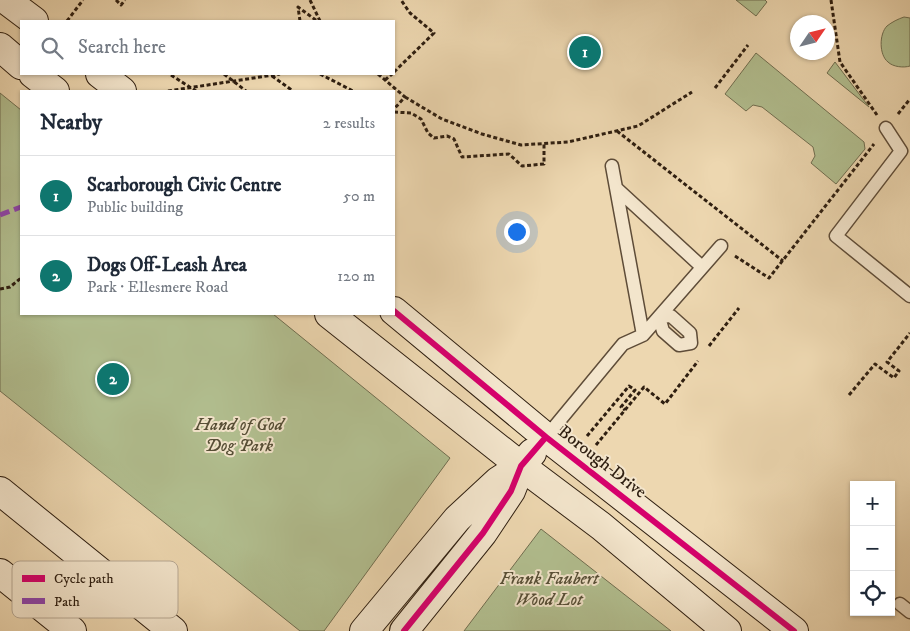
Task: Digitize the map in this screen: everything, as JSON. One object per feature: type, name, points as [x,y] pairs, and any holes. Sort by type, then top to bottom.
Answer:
[{"type":"street","points":[[6,0],[33,20]]},
{"type":"street","points":[[0,47],[20,64]]},
{"type":"street","points":[[34,75],[54,90]]},
{"type":"street","points":[[101,75],[121,90]]},
{"type":"street","name":"Borough Drive","points":[[395,312],[546,437],[794,631]]},
{"type":"street","points":[[330,315],[521,466],[594,521],[728,631]]},
{"type":"street","points":[[364,631],[457,519],[498,481],[521,466],[546,437]]},
{"type":"street","points":[[404,631],[483,533],[511,491],[521,466]]},
{"type":"street","points":[[0,490],[87,561]]},
{"type":"street","points":[[0,573],[12,583]]},
{"type":"street","points":[[56,618],[72,631]]},
{"type":"street","points":[[157,618],[173,631]]},
{"type":"lane","points":[[886,128],[901,151],[836,236],[910,296]]},
{"type":"lane","points":[[612,166],[643,335]]},
{"type":"lane","points":[[616,188],[702,267]]},
{"type":"lane","points":[[546,437],[623,344],[643,335],[720,246]]},
{"type":"lane","points":[[900,604],[910,612]]},
{"type":"path","points":[[68,20],[83,0]]},
{"type":"path","points":[[116,0],[121,5],[125,0]]},
{"type":"path","points":[[310,0],[318,20]]},
{"type":"path","points":[[395,71],[434,33],[410,13],[401,0]]},
{"type":"path","points":[[720,246],[769,278],[886,128],[840,62],[831,0]]},
{"type":"path","points":[[300,20],[298,7],[317,20]]},
{"type":"path","points":[[715,88],[748,45]]},
{"type":"path","points":[[171,75],[194,90]]},
{"type":"path","points":[[225,75],[245,90]]},
{"type":"path","points":[[176,90],[266,75]]},
{"type":"path","points":[[272,75],[292,90]]},
{"type":"path","points":[[322,75],[351,90]]},
{"type":"path","points":[[379,75],[406,97],[442,119],[482,134],[521,145],[568,142],[638,126],[692,92]]},
{"type":"path","points":[[386,80],[391,75]]},
{"type":"path","points":[[395,109],[406,97]]},
{"type":"path","points":[[395,110],[422,119],[428,133],[434,138],[447,136],[454,139],[462,157],[509,154],[522,166],[544,164],[544,144]]},
{"type":"path","points":[[617,130],[783,261]]},
{"type":"path","points":[[0,289],[10,287],[20,279]]},
{"type":"path","points":[[849,395],[874,364],[894,378],[899,372],[887,362],[910,333]]},
{"type":"path","points":[[586,438],[629,386],[635,390],[621,407],[624,410]]},
{"type":"path","points":[[596,445],[644,387],[665,404]]},
{"type":"green space","points":[[736,0],[765,0],[767,2],[756,16]]},
{"type":"green space","points":[[904,17],[910,18],[910,66],[902,67],[893,65],[885,59],[881,39],[887,26]]},
{"type":"green space","points":[[756,53],[864,142],[865,149],[836,184],[811,163],[815,156],[813,147],[762,107],[753,105],[746,111],[725,94]]},
{"type":"green space","points":[[835,62],[869,107],[827,73]]},
{"type":"green space","name":"Hand of God Dog Park","points":[[0,93],[20,109],[20,315],[274,315],[450,458],[324,631],[300,631],[0,391]]},
{"type":"green space","name":"Frank Faubert Wood Lot","points":[[541,529],[671,631],[464,631]]},
{"type":"marked path","points":[[0,215],[20,207]]},
{"type":"cycle path","points":[[395,312],[546,437],[794,631]]},
{"type":"cycle path","points":[[404,631],[483,533],[511,491],[521,466],[546,437]]},
{"type":"place","name":"Scarborough Civic Centre","points":[[585,52]]},
{"type":"place","name":"Dogs Off-Leash Area","points":[[113,379]]}]
